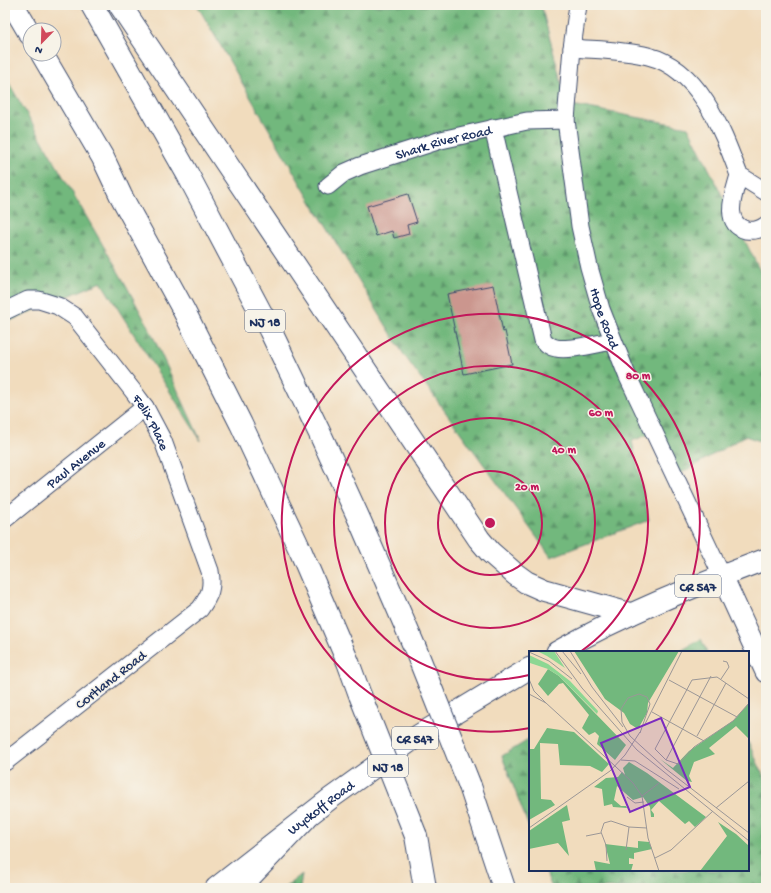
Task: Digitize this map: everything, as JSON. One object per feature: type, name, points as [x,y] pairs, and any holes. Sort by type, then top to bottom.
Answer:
[{"type":"highway","points":[[13,5],[23,22]]},
{"type":"highway","name":"NJ 18","points":[[92,5],[188,172],[270,330],[348,493],[415,648],[470,786],[504,888]]},
{"type":"highway","points":[[120,5],[479,539],[495,556],[526,582],[544,590],[630,614]]},
{"type":"highway","name":"NJ 18","points":[[47,62],[103,158],[121,196],[183,309],[241,424],[301,552],[348,662],[416,836],[421,864],[430,888]]},
{"type":"highway","points":[[239,888],[306,818]]},
{"type":"highway","points":[[421,864],[425,888]]},
{"type":"main road","name":"CR 547","points":[[559,651],[630,614],[766,559]]},
{"type":"main road","name":"Hope Road","points":[[722,576],[766,672]]},
{"type":"main road","name":"Wyckoff Road","points":[[216,888],[306,818],[419,735],[529,669]]},
{"type":"street","name":"Hope Road","points":[[578,5],[572,48],[566,120],[580,226],[589,267],[601,309],[630,382],[722,576]]},
{"type":"street","points":[[572,48],[635,53],[649,56],[665,62],[683,75],[699,92],[724,137],[739,175],[766,192]]},
{"type":"street","name":"Shark River Road","points":[[328,186],[344,173],[360,166],[441,140],[527,121],[566,120]]},
{"type":"street","points":[[494,128],[543,340],[548,345],[556,348],[568,348],[613,341]]},
{"type":"street","points":[[739,175],[730,207],[732,218],[736,224],[744,229],[753,231],[762,229],[766,225]]},
{"type":"street","name":"Felix Place","points":[[5,311],[28,300],[39,300],[58,306],[75,317],[145,407],[163,441],[210,571],[210,592]]},
{"type":"street","name":"Paul Avenue","points":[[5,519],[145,407]]},
{"type":"street","name":"Cortland Road","points":[[5,762],[200,608],[210,592]]},
{"type":"green space","points":[[197,5],[541,5],[567,104],[688,127],[766,283],[766,443],[745,436],[678,475],[655,432],[632,441],[649,520],[551,557],[404,355],[303,188]]},
{"type":"green space","points":[[6,78],[126,285],[151,332],[201,441],[101,282],[5,323]]},
{"type":"green space","points":[[701,639],[707,651],[681,651]]},
{"type":"green space","points":[[529,740],[529,827],[502,756]]},
{"type":"green space","points":[[749,744],[766,781],[766,888],[552,888],[545,871],[749,871]]},
{"type":"green space","points":[[302,874],[300,888],[284,888]]},
{"type":"building","points":[[408,194],[417,222],[407,225],[409,234],[394,238],[392,231],[376,236],[367,206]]},
{"type":"building","points":[[493,285],[503,332],[505,331],[512,364],[464,374],[447,294]]}]
